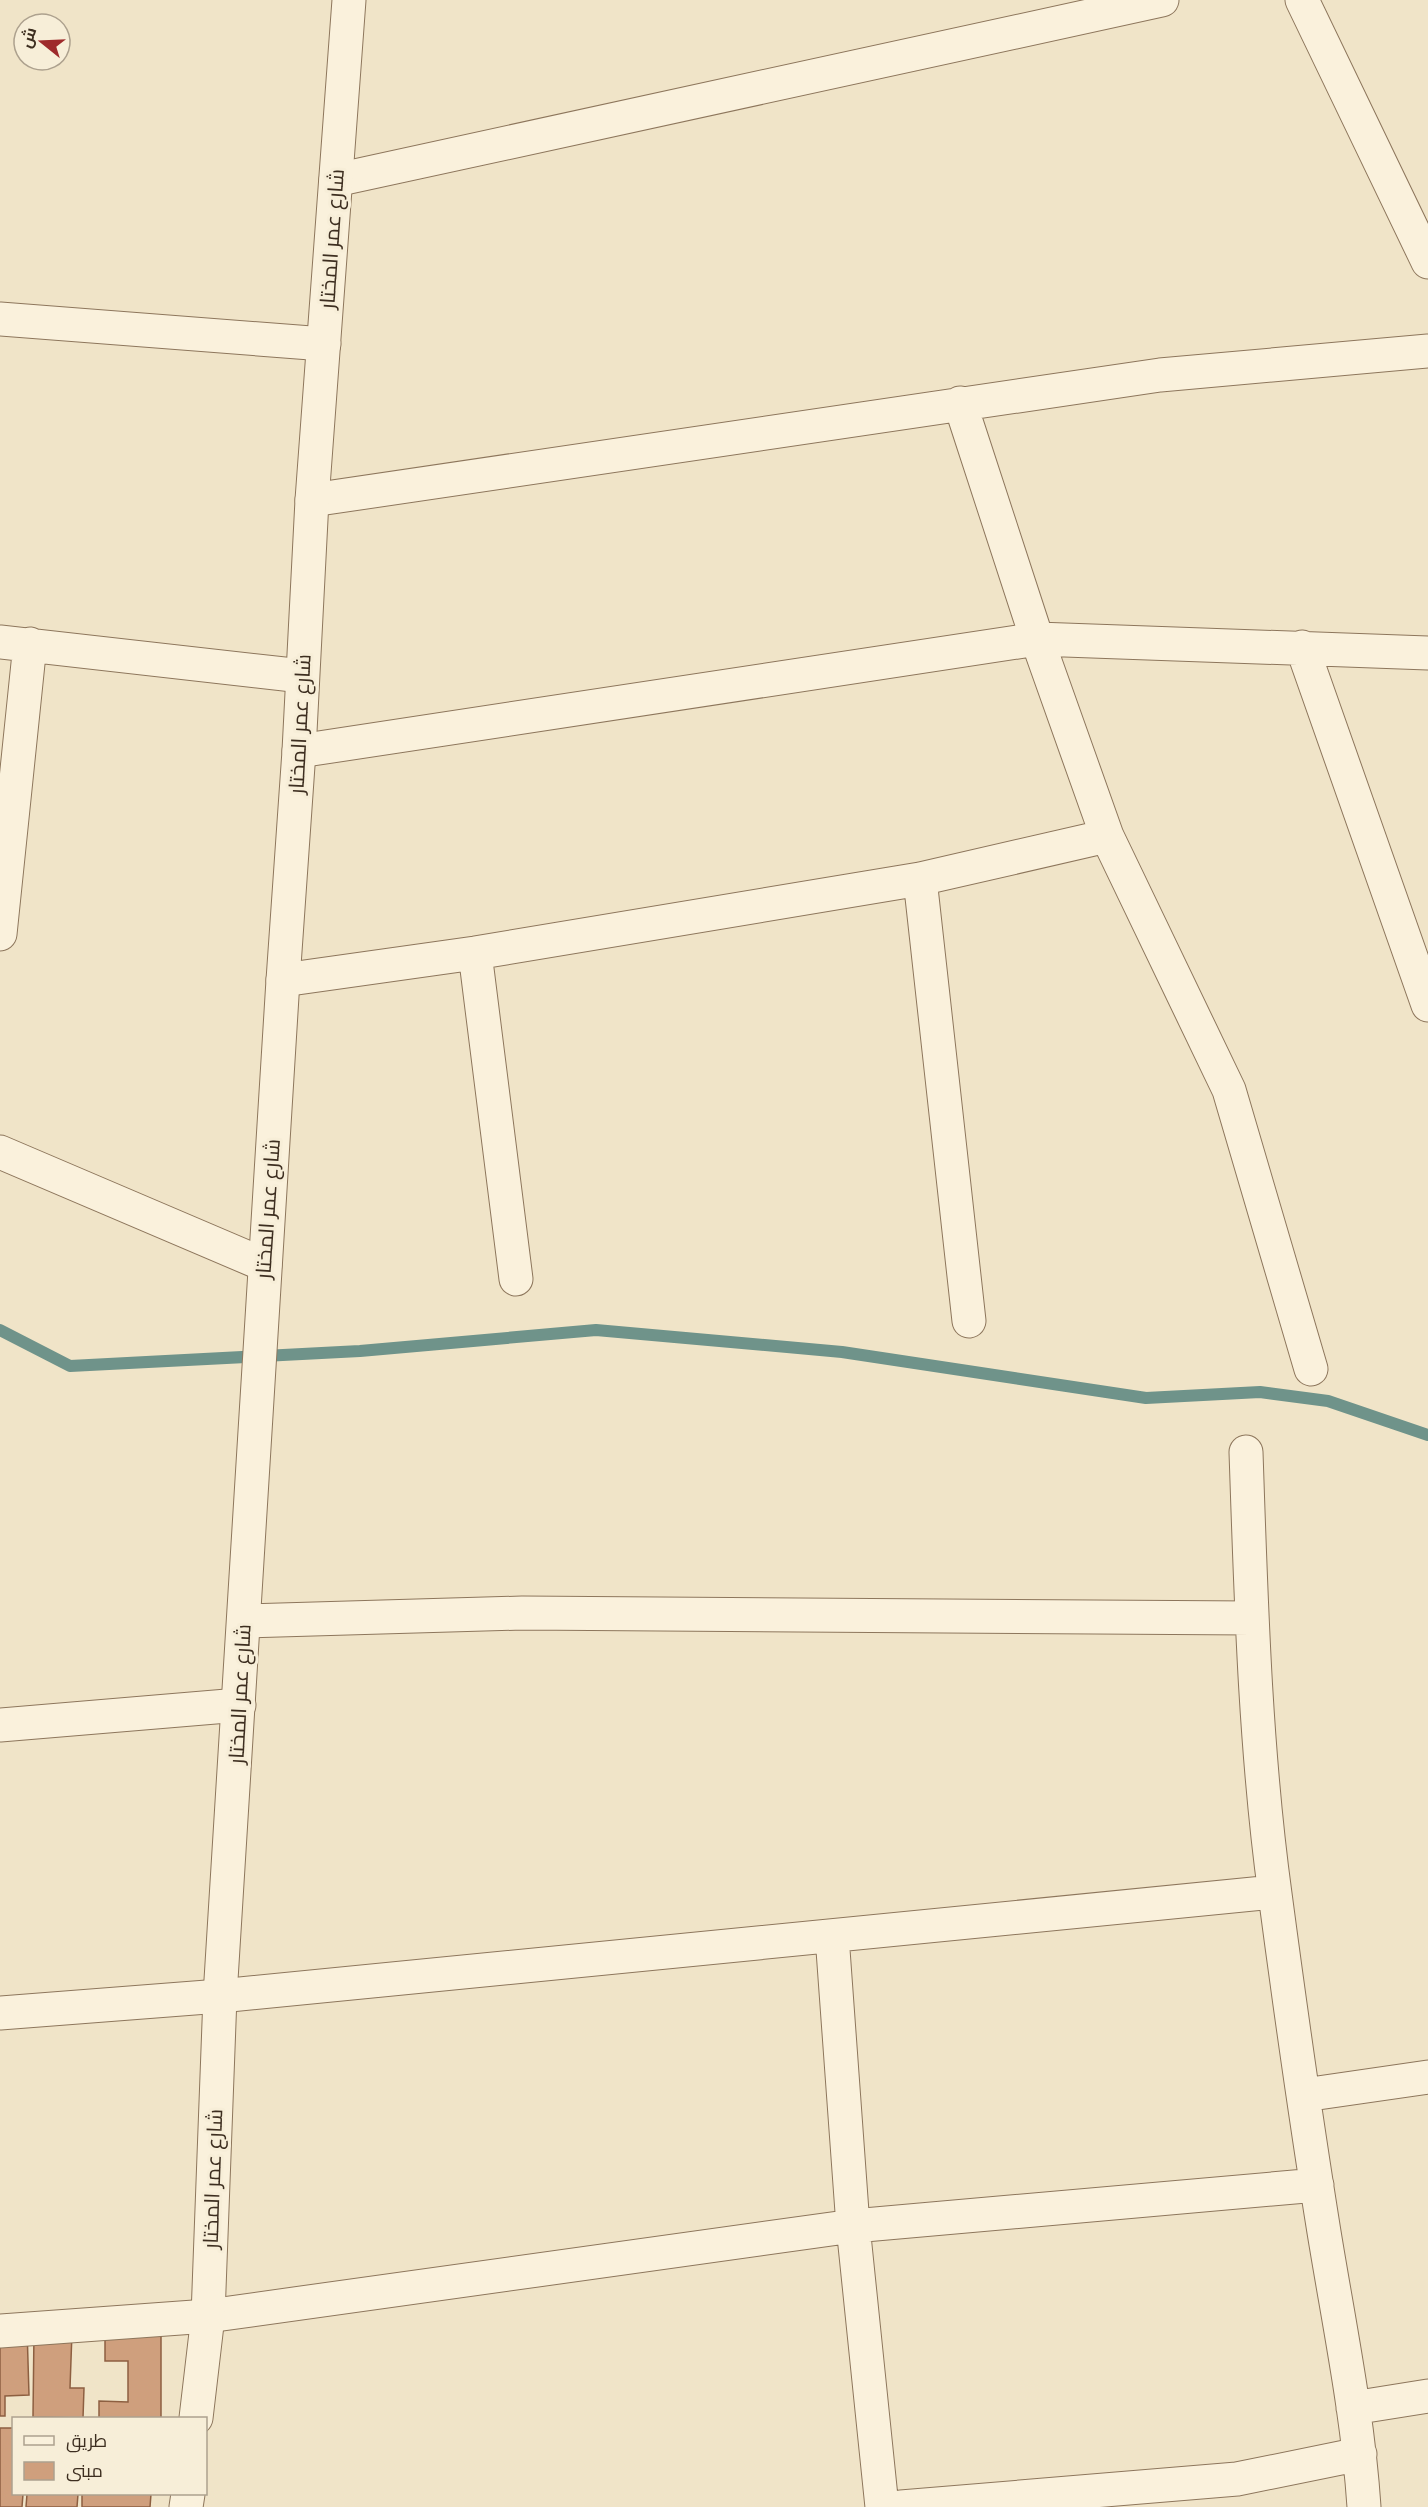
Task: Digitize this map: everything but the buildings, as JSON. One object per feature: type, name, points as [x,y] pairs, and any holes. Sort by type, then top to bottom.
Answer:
[{"type":"street","name":"شارع عمر المختار","points":[[196,2417],[208,2316],[220,1996],[299,751],[312,500],[349,0]]},
{"type":"street","points":[[336,180],[1162,0]]},
{"type":"street","points":[[1302,0],[1428,262]]},
{"type":"street","points":[[0,319],[324,344]]},
{"type":"street","points":[[312,500],[1160,375],[1428,351]]},
{"type":"street","points":[[960,403],[1037,639],[1107,836],[1229,1090],[1311,1369]]},
{"type":"street","points":[[299,751],[1037,639],[1428,653]]},
{"type":"street","points":[[0,934],[15,643],[302,676]]},
{"type":"street","points":[[1302,647],[1428,1005]]},
{"type":"street","points":[[283,980],[475,953],[920,879],[1107,836]]},
{"type":"street","points":[[920,879],[969,1321]]},
{"type":"street","points":[[475,953],[516,1279]]},
{"type":"street","points":[[0,1152],[265,1265]]},
{"type":"street","points":[[1246,1452],[1252,1618],[1274,1892],[1317,2185],[1360,2454],[1364,2507]]},
{"type":"street","points":[[244,1622],[522,1613],[1252,1618]]},
{"type":"street","points":[[0,1725],[239,1705]]},
{"type":"street","points":[[0,2013],[220,1996],[1274,1892]]},
{"type":"street","points":[[832,1936],[853,2226],[882,2507]]},
{"type":"street","points":[[1304,2095],[1428,2077]]},
{"type":"street","points":[[0,2331],[208,2316],[853,2226],[1317,2185]]},
{"type":"street","points":[[1353,2408],[1428,2396]]},
{"type":"street","points":[[901,2507],[1237,2479],[1360,2454]]},
{"type":"waterway","points":[[0,1330],[70,1366],[360,1351],[596,1330],[842,1352],[1146,1398],[1260,1392],[1328,1401],[1428,1435]]}]
